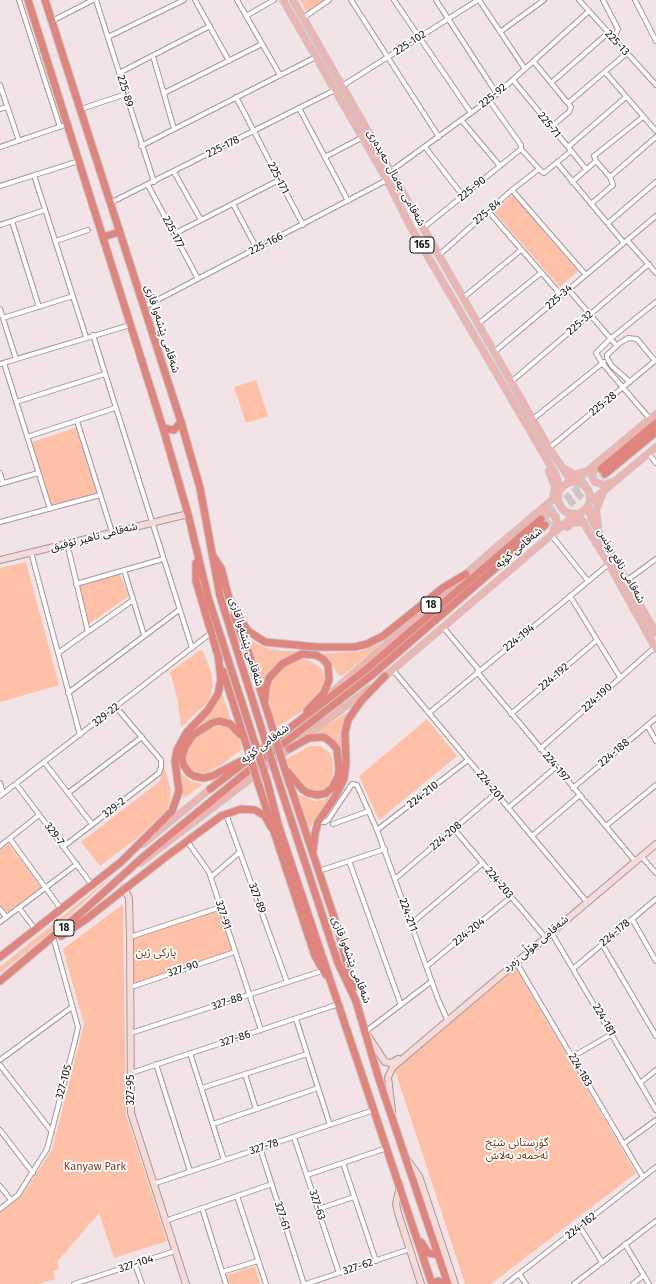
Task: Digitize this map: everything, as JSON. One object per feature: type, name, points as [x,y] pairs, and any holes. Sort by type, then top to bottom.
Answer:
[{"type":"highway","name":"شەقامی پێشەوا قازی","points":[[28,0],[163,428],[188,514],[208,597],[268,781],[279,826],[432,1284]]},
{"type":"highway","name":"شەقامی پێشەوا قازی","points":[[45,0],[181,422],[200,488],[220,596],[261,727],[338,963],[356,1001],[392,1117],[448,1284]]},
{"type":"highway","points":[[103,237],[119,232]]},
{"type":"highway","name":"شەقامی کۆیە","points":[[653,421],[603,472],[656,432]]},
{"type":"highway","points":[[163,428],[174,430],[181,422]]},
{"type":"highway","name":"شەقامی کۆیە","points":[[210,789],[246,759],[305,717],[363,672],[541,520]]},
{"type":"highway","name":"شەقامی کۆیە","points":[[0,981],[28,959],[127,873],[155,846],[248,770],[372,675],[541,520]]},
{"type":"highway","points":[[212,555],[221,568],[230,603],[248,650],[284,767],[347,960],[356,1001]]},
{"type":"highway","points":[[197,556],[196,581],[271,826],[315,956],[322,971],[332,985]]},
{"type":"highway","points":[[230,603],[248,631],[265,642],[317,647],[355,647],[372,642],[383,636],[444,588],[466,574]]},
{"type":"highway","points":[[266,709],[266,687],[275,671],[286,661],[299,655],[308,653],[320,656],[330,669],[327,687],[324,693],[292,726]]},
{"type":"highway","points":[[121,862],[169,815],[175,806],[179,791],[175,761],[177,750],[187,732],[208,710],[218,694],[221,678],[218,655]]},
{"type":"highway","points":[[314,857],[314,838],[318,822],[335,797],[344,779],[346,764],[345,732],[348,720],[356,707],[385,676]]},
{"type":"highway","points":[[246,759],[231,765],[212,776],[203,778],[189,773],[183,764],[182,756],[185,746],[193,735],[208,725],[219,721],[235,727],[247,747]]},
{"type":"highway","points":[[284,767],[300,787],[308,793],[315,795],[329,791],[338,777],[338,753],[335,746],[327,738],[312,737],[289,749]]},
{"type":"highway","points":[[28,959],[85,920],[124,888],[226,814],[241,809],[255,810],[265,816],[271,826]]},
{"type":"highway","name":"شەقامی کۆیە","points":[[0,957],[121,862]]},
{"type":"highway","points":[[413,1228],[428,1253],[434,1254],[437,1252]]},
{"type":"highway","points":[[432,1284],[438,1280],[444,1284]]},
{"type":"main road","name":"شەقامی جەمال حەیدەری","points":[[283,0],[388,180],[410,226],[475,335],[543,456],[556,475],[559,493]]},
{"type":"main road","name":"شەقامی جەمال حەیدەری","points":[[293,0],[532,419],[549,448],[573,482]]},
{"type":"main road","points":[[292,15],[299,11]]},
{"type":"main road","points":[[475,335],[482,331]]},
{"type":"main road","name":"شەقامی کۆیە","points":[[305,717],[466,574],[541,520],[549,504],[565,485],[573,482],[653,421],[656,414]]},
{"type":"main road","name":"شەقامی کۆیە","points":[[127,873],[385,676],[656,447]]},
{"type":"main road","points":[[543,456],[555,487],[554,494],[549,504]]},
{"type":"main road","points":[[557,460],[570,473],[575,475],[583,472],[601,460]]},
{"type":"main road","points":[[601,460],[592,473],[595,482],[607,485],[619,478]]},
{"type":"main road","points":[[573,482],[582,484],[590,493],[589,504]]},
{"type":"main road","points":[[603,539],[597,523],[596,514],[598,502],[605,489]]},
{"type":"main road","points":[[559,493],[559,504],[563,510],[577,514]]},
{"type":"main road","name":"شەقامی نافع یونس","points":[[589,504],[592,520],[656,633]]},
{"type":"main road","points":[[541,520],[547,512],[556,518],[556,528],[550,538]]},
{"type":"main road","name":"شەقامی نافع یونس","points":[[577,514],[584,522],[609,564],[655,648]]},
{"type":"main road","points":[[550,538],[572,523],[584,522]]},
{"type":"main road","name":"شەقامی کۆیە","points":[[121,862],[210,789]]},
{"type":"street","points":[[19,0],[60,127]]},
{"type":"street","points":[[52,21],[93,0]]},
{"type":"street","name":"225-89","points":[[96,0],[120,73],[141,146],[154,182]]},
{"type":"street","points":[[108,38],[184,0]]},
{"type":"street","points":[[195,0],[229,61]]},
{"type":"street","points":[[237,0],[280,75]]},
{"type":"street","points":[[246,16],[274,0]]},
{"type":"street","points":[[303,18],[329,0]]},
{"type":"street","points":[[351,0],[439,137]]},
{"type":"street","points":[[394,0],[418,38],[471,113]]},
{"type":"street","points":[[436,0],[497,94]]},
{"type":"street","points":[[478,0],[525,69]]},
{"type":"street","name":"225-102","points":[[342,86],[478,0]]},
{"type":"street","points":[[500,32],[544,0]]},
{"type":"street","name":"225-13","points":[[579,0],[588,12],[614,38],[656,85]]},
{"type":"street","points":[[603,0],[618,29],[614,38]]},
{"type":"street","points":[[635,0],[656,41]]},
{"type":"street","name":"225-92","points":[[391,171],[497,94],[588,12]]},
{"type":"street","points":[[120,73],[210,26]]},
{"type":"street","points":[[551,83],[608,33]]},
{"type":"street","points":[[164,93],[262,44]]},
{"type":"street","points":[[569,105],[627,53]]},
{"type":"street","points":[[153,56],[174,129]]},
{"type":"street","points":[[141,146],[316,56]]},
{"type":"street","points":[[534,62],[569,105],[570,112],[551,127]]},
{"type":"street","points":[[605,72],[656,131]]},
{"type":"street","name":"225-71","points":[[513,80],[586,169]]},
{"type":"street","points":[[0,86],[19,141]]},
{"type":"street","name":"225-178","points":[[110,203],[335,90]]},
{"type":"street","points":[[81,109],[126,94]]},
{"type":"street","name":"225-171","points":[[236,97],[303,225]]},
{"type":"street","points":[[568,147],[626,97]]},
{"type":"street","points":[[489,100],[521,145],[521,149],[540,170]]},
{"type":"street","points":[[0,109],[7,106]]},
{"type":"street","points":[[300,108],[348,201]]},
{"type":"street","points":[[591,204],[613,185],[610,177],[596,161],[594,156],[643,117]]},
{"type":"street","points":[[462,120],[500,166]]},
{"type":"street","points":[[0,147],[68,125]]},
{"type":"street","points":[[325,157],[363,137]]},
{"type":"street","points":[[610,177],[656,137]]},
{"type":"street","points":[[425,147],[463,196]]},
{"type":"street","name":"225-90","points":[[422,228],[521,149]]},
{"type":"street","name":"225-84","points":[[438,256],[512,190],[540,170],[544,173],[571,151]]},
{"type":"street","points":[[0,186],[79,160]]},
{"type":"street","points":[[572,182],[596,161]]},
{"type":"street","points":[[557,163],[608,223],[656,273]]},
{"type":"street","points":[[174,172],[201,220]]},
{"type":"street","points":[[34,175],[86,337]]},
{"type":"street","points":[[174,234],[279,180]]},
{"type":"street","name":"225-166","points":[[143,308],[388,180]]},
{"type":"street","points":[[608,223],[656,182]]},
{"type":"street","name":"225-177","points":[[148,185],[198,279]]},
{"type":"street","points":[[512,190],[586,274]]},
{"type":"street","points":[[233,204],[256,249]]},
{"type":"street","points":[[0,225],[45,210]]},
{"type":"street","points":[[488,211],[561,295]]},
{"type":"street","name":"225-34","points":[[494,352],[656,216]]},
{"type":"street","points":[[12,221],[39,307]]},
{"type":"street","points":[[56,241],[88,230]]},
{"type":"street","points":[[463,298],[521,250]]},
{"type":"street","name":"225-32","points":[[512,382],[589,314],[649,264]]},
{"type":"street","points":[[478,324],[541,273]]},
{"type":"street","points":[[568,289],[617,346]]},
{"type":"street","points":[[3,318],[73,296]]},
{"type":"street","points":[[653,421],[602,363],[596,353],[610,339],[656,302]]},
{"type":"street","points":[[0,309],[16,359]]},
{"type":"street","points":[[50,509],[16,402],[2,364],[86,337],[130,325]]},
{"type":"street","points":[[93,335],[192,648]]},
{"type":"street","points":[[532,419],[602,363],[607,358],[607,355],[628,338],[637,339],[655,360]]},
{"type":"street","points":[[607,358],[612,366],[630,382]]},
{"type":"street","name":"225-28","points":[[549,448],[655,360]]},
{"type":"street","points":[[16,402],[105,374]]},
{"type":"street","points":[[27,437],[116,408]]},
{"type":"street","points":[[77,421],[112,532]]},
{"type":"street","points":[[648,453],[656,463]]},
{"type":"street","points":[[0,473],[2,484],[38,473]]},
{"type":"street","points":[[0,522],[100,495]]},
{"type":"street","name":"شەقامی تاهیر تۆفیق","points":[[0,560],[188,514]]},
{"type":"street","points":[[550,538],[588,581]]},
{"type":"street","points":[[67,543],[88,632]]},
{"type":"street","points":[[31,552],[80,735]]},
{"type":"street","points":[[76,584],[163,559]]},
{"type":"street","points":[[626,581],[631,579],[656,559]]},
{"type":"street","name":"224-194","points":[[429,713],[609,564]]},
{"type":"street","points":[[124,570],[144,635]]},
{"type":"street","points":[[570,596],[620,677]]},
{"type":"street","points":[[58,653],[133,600]]},
{"type":"street","points":[[68,693],[179,610]]},
{"type":"street","name":"224-197","points":[[443,627],[511,714],[635,861]]},
{"type":"street","name":"329-22","points":[[2,795],[211,633]]},
{"type":"street","name":"224-192","points":[[511,714],[597,640]]},
{"type":"street","name":"224-190","points":[[540,749],[620,677],[655,648]]},
{"type":"street","name":"224-201","points":[[392,670],[587,902]]},
{"type":"street","points":[[68,793],[142,737],[116,707]]},
{"type":"street","name":"224-188","points":[[573,788],[656,718]]},
{"type":"street","points":[[647,725],[656,741]]},
{"type":"street","name":"329-2","points":[[63,846],[159,773],[161,760],[142,737]]},
{"type":"street","name":"224-210","points":[[377,830],[468,760]]},
{"type":"street","points":[[44,762],[92,824]]},
{"type":"street","points":[[508,808],[556,767]]},
{"type":"street","points":[[0,784],[2,795]]},
{"type":"street","name":"329-7","points":[[16,784],[92,884]]},
{"type":"street","name":"224-211","points":[[318,822],[328,820],[352,784],[357,785],[377,830],[447,1019]]},
{"type":"street","points":[[606,826],[656,785]]},
{"type":"street","name":"224-208","points":[[395,879],[496,793]]},
{"type":"street","points":[[532,836],[580,795]]},
{"type":"street","points":[[333,824],[369,811]]},
{"type":"street","name":"327-89","points":[[226,814],[287,982]]},
{"type":"street","points":[[0,846],[39,815]]},
{"type":"street","name":"224-203","points":[[454,829],[545,937]]},
{"type":"street","points":[[10,839],[61,909]]},
{"type":"street","name":"327-91","points":[[187,841],[211,877],[261,1030]]},
{"type":"street","name":"شەقامی هۆڵی زەرد","points":[[392,1117],[389,1074],[393,1067],[447,1019],[656,844]]},
{"type":"street","points":[[319,871],[384,850]]},
{"type":"street","points":[[211,877],[240,852]]},
{"type":"street","points":[[641,856],[656,873]]},
{"type":"street","points":[[349,861],[402,1005]]},
{"type":"street","points":[[411,924],[483,863]]},
{"type":"street","points":[[0,922],[77,864]]},
{"type":"street","name":"327-95","points":[[124,888],[129,898],[132,1033],[131,1113],[174,1251],[186,1284]]},
{"type":"street","name":"224-204","points":[[427,966],[511,897]]},
{"type":"street","name":"224-178","points":[[574,968],[656,899]]},
{"type":"street","points":[[19,908],[35,929]]},
{"type":"street","points":[[130,937],[221,908]]},
{"type":"street","points":[[0,909],[6,917]]},
{"type":"street","points":[[632,919],[656,961]]},
{"type":"street","name":"224-181","points":[[551,932],[574,968],[656,1110]]},
{"type":"street","name":"327-105","points":[[0,1209],[18,1194],[33,1173],[47,1149],[78,1026],[54,940]]},
{"type":"street","points":[[602,944],[656,1036]]},
{"type":"street","name":"327-90","points":[[131,986],[235,952]]},
{"type":"street","name":"224-183","points":[[516,962],[643,1177]]},
{"type":"street","name":"327-88","points":[[132,1033],[322,971]]},
{"type":"street","points":[[365,1032],[432,981]]},
{"type":"street","name":"327-86","points":[[131,1073],[339,1004]]},
{"type":"street","points":[[0,1060],[72,1007]]},
{"type":"street","points":[[296,1018],[330,1125]]},
{"type":"street","name":"شەقامی هۆڵی زەرد","points":[[365,1032],[382,1059],[386,1062],[393,1062],[417,1045]]},
{"type":"street","points":[[572,1057],[612,1034]]},
{"type":"street","points":[[190,1053],[224,1160]]},
{"type":"street","points":[[202,1088],[307,1054]]},
{"type":"street","points":[[156,1064],[190,1171]]},
{"type":"street","points":[[0,1065],[52,1132]]},
{"type":"street","points":[[640,1083],[656,1070]]},
{"type":"street","points":[[245,1074],[256,1109]]},
{"type":"street","points":[[213,1124],[318,1088]]},
{"type":"street","name":"327-78","points":[[153,1184],[374,1110]]},
{"type":"street","points":[[623,1144],[656,1120]]},
{"type":"street","points":[[0,1130],[33,1173]]},
{"type":"street","name":"327-63","points":[[294,1137],[339,1273]]},
{"type":"street","name":"327-61","points":[[260,1148],[305,1284]]},
{"type":"street","points":[[307,1175],[387,1148]]},
{"type":"street","points":[[406,1160],[419,1176],[455,1284]]},
{"type":"street","points":[[343,1163],[376,1261]]},
{"type":"street","name":"224-162","points":[[506,1284],[656,1167]]},
{"type":"street","points":[[165,1221],[272,1184]]},
{"type":"street","points":[[0,1186],[11,1200]]},
{"type":"street","points":[[400,1186],[396,1204],[421,1284]]},
{"type":"street","points":[[237,1196],[266,1284]]},
{"type":"street","points":[[318,1209],[354,1197]]},
{"type":"street","points":[[202,1208],[226,1284]]},
{"type":"street","points":[[574,1284],[656,1222]]},
{"type":"street","points":[[580,1227],[602,1262]]},
{"type":"street","points":[[625,1244],[649,1284]]},
{"type":"street","name":"327-62","points":[[305,1284],[410,1249]]},
{"type":"street","name":"327-104","points":[[74,1284],[174,1251]]},
{"type":"street","points":[[222,1272],[258,1261]]},
{"type":"street","points":[[135,1264],[142,1284]]},
{"type":"street","points":[[519,1274],[526,1284]]},
{"type":"street","points":[[633,1284],[644,1275]]},
{"type":"green space","points":[[300,0],[324,0],[307,12]]},
{"type":"green space","points":[[513,195],[578,271],[560,287],[494,212]]},
{"type":"green space","points":[[256,380],[268,416],[246,423],[234,387]]},
{"type":"green space","points":[[78,427],[98,494],[52,507],[32,442]]},
{"type":"green space","points":[[26,562],[59,685],[0,702],[0,568]]},
{"type":"green space","points":[[120,574],[129,596],[89,624],[78,584]]},
{"type":"green space","points":[[247,638],[263,647],[282,651],[300,651],[279,663],[262,682]]},
{"type":"green space","points":[[383,642],[341,676],[338,675],[331,662],[318,654],[361,651]]},
{"type":"green space","points":[[202,649],[211,672],[213,685],[211,694],[208,702],[181,727],[178,702],[170,672]]},
{"type":"green space","points":[[293,660],[308,660],[321,668],[324,674],[324,682],[320,692],[310,706],[277,727],[270,707],[268,688],[274,676],[284,666]]},
{"type":"green space","points":[[222,694],[232,722],[216,718],[200,725],[214,709]]},
{"type":"green space","points":[[348,712],[343,726],[341,749],[334,739],[325,734],[316,732]]},
{"type":"green space","points":[[427,719],[457,756],[379,820],[359,776]]},
{"type":"green space","points":[[224,726],[232,730],[237,736],[241,744],[241,750],[223,764],[208,772],[201,773],[192,770],[186,760],[186,753],[191,743],[207,730]]},
{"type":"green space","points":[[310,746],[321,746],[329,752],[333,762],[333,774],[329,785],[322,791],[308,789],[301,784],[291,772],[286,759]]},
{"type":"green space","points":[[162,769],[165,769],[171,791],[170,802],[165,812],[137,838],[100,866],[81,842],[160,781]]},
{"type":"green space","points":[[182,774],[190,781],[203,784],[183,799]]},
{"type":"green space","points":[[297,794],[315,801],[323,800],[332,795],[308,832]]},
{"type":"green space","points":[[9,844],[42,888],[7,913],[0,904],[0,850]]},
{"type":"green space","points":[[116,873],[50,933],[0,973],[0,967]]},
{"type":"green space","name":"Kanyaw Park","points":[[123,904],[126,1115],[167,1241],[114,1258],[99,1213],[57,1262],[59,1269],[53,1271],[55,1279],[38,1284],[0,1284],[0,1212],[21,1196],[52,1150],[84,1024],[63,949]]},
{"type":"green space","name":"پارکی ژین","points":[[220,909],[233,951],[133,984],[133,938]]},
{"type":"green space","name":"گۆڕستانی شێخ ئەحمەد بەلاش","points":[[516,968],[636,1173],[491,1284],[465,1284],[395,1070]]},
{"type":"green space","points":[[255,1266],[260,1284],[229,1284],[227,1275]]},
{"type":"tunnel","points":[[541,519],[601,469]]},
{"type":"tunnel","points":[[545,525],[605,474]]}]
